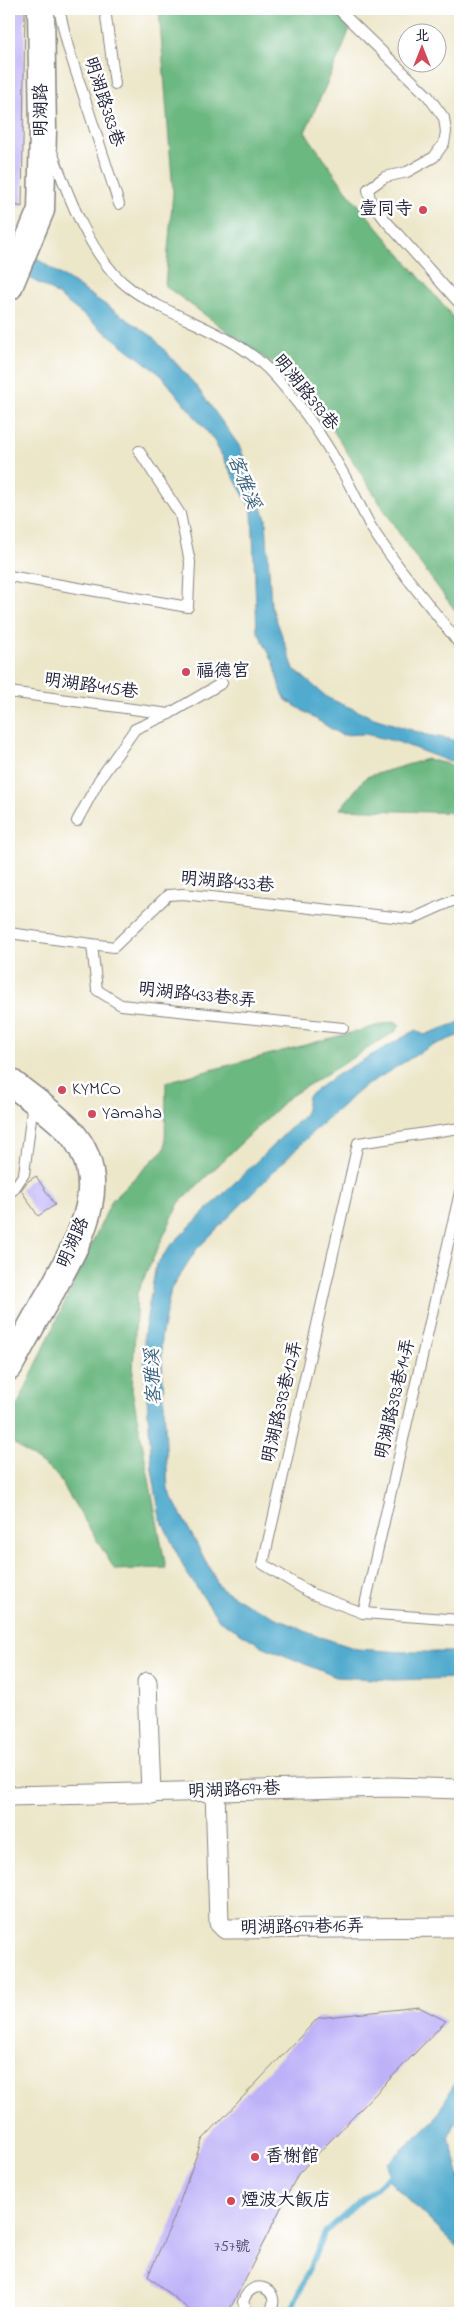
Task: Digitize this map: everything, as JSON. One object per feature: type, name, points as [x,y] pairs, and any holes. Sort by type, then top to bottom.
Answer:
[{"type":"main road","name":"明湖路","points":[[9,288],[41,210],[43,130],[41,9]]},
{"type":"main road","name":"明湖路","points":[[9,1081],[68,1129],[80,1147],[90,1170],[91,1201],[84,1227],[72,1254],[9,1366]]},
{"type":"street","points":[[147,1682],[151,1794]]},
{"type":"street","name":"明湖路697巷","points":[[9,1796],[151,1794],[215,1790],[460,1789]]},
{"type":"street","name":"明湖路697巷16弄","points":[[215,1790],[219,1923],[225,1929],[460,1927]]},
{"type":"lane","name":"明湖路383巷","points":[[59,9],[68,46],[119,204]]},
{"type":"lane","points":[[105,9],[115,84]]},
{"type":"lane","points":[[338,9],[428,96],[444,118],[446,132],[444,144],[434,157],[420,166],[385,177],[368,189],[370,200],[386,221],[460,304]]},
{"type":"lane","name":"明湖路393巷","points":[[43,130],[73,204],[97,250],[110,270],[132,290],[246,350],[288,391],[322,438],[344,473],[371,526],[390,554],[460,645]]},
{"type":"lane","points":[[9,576],[188,607],[190,562],[180,514],[139,451]]},
{"type":"lane","name":"明湖路415巷","points":[[77,821],[98,780],[135,729],[169,714],[222,683]]},
{"type":"lane","name":"明湖路415巷","points":[[9,692],[169,714]]},
{"type":"lane","name":"明湖路433巷","points":[[9,933],[114,947],[168,894],[183,894],[412,919],[452,902],[460,901]]},
{"type":"lane","name":"明湖路433巷8弄","points":[[92,945],[97,990],[122,1005],[343,1028]]},
{"type":"lane","points":[[9,1190],[13,1190],[24,1174],[34,1101]]},
{"type":"lane","name":"明湖路393巷12弄","points":[[460,1128],[358,1143],[263,1564],[312,1594],[364,1614],[460,1620]]},
{"type":"lane","name":"明湖路393巷14弄","points":[[364,1614],[460,1192]]},
{"type":"lane","points":[[249,2313],[244,2302],[246,2294],[253,2288],[261,2287],[269,2291],[274,2298],[274,2307],[269,2313]]},
{"type":"green space","points":[[159,9],[357,9],[341,52],[305,132],[346,190],[460,323],[460,617],[408,547],[306,388],[165,286],[173,192]]},
{"type":"green space","points":[[427,759],[460,767],[460,813],[340,809],[366,777]]},
{"type":"green space","points":[[395,1021],[400,1025],[396,1031],[289,1097],[179,1203],[137,1293],[132,1390],[166,1568],[115,1570],[56,1474],[9,1440],[9,1424],[112,1200],[165,1148],[166,1082]]},
{"type":"water","name":"客雅溪","points":[[9,240],[152,336],[197,387],[240,447],[266,519],[271,605],[294,669],[328,698],[374,718],[427,735],[460,741],[460,761],[448,761],[398,742],[365,734],[341,735],[286,700],[280,688],[274,663],[257,630],[252,511],[213,439],[161,375],[51,290],[9,267]]},
{"type":"water","name":"客雅溪","points":[[460,1022],[460,1035],[429,1047],[362,1088],[318,1127],[196,1250],[171,1289],[161,1338],[168,1490],[220,1588],[247,1604],[311,1634],[357,1649],[403,1652],[460,1652],[460,1678],[394,1680],[336,1677],[262,1646],[219,1620],[186,1572],[160,1517],[152,1470],[144,1334],[156,1265],[172,1244],[305,1114],[308,1096],[335,1076],[416,1030],[424,1035]]},
{"type":"water","points":[[460,2074],[460,2110],[449,2138],[460,2176],[460,2250],[390,2182],[388,2163],[434,2120]]},
{"type":"building","points":[[9,9],[25,9],[22,207],[9,203]]},
{"type":"building","points":[[36,1176],[55,1205],[38,1216],[21,1190],[27,1182]]},
{"type":"building","name":"香榭館","points":[[419,2007],[446,2021],[298,2174],[228,2313],[193,2313],[148,2276],[174,2218],[202,2140],[318,2018]]},
{"type":"waterway","points":[[290,2313],[325,2232],[394,2172]]},
{"type":"place","name":"壹同寺","points":[[423,210]]},
{"type":"place","name":"福德宮","points":[[186,672]]},
{"type":"place","name":"KYMCO","points":[[62,1090]]},
{"type":"place","name":"Yamaha","points":[[92,1114]]},
{"type":"place","name":"香榭館","points":[[255,2157]]},
{"type":"place","name":"煙波大飯店","points":[[231,2201]]}]
